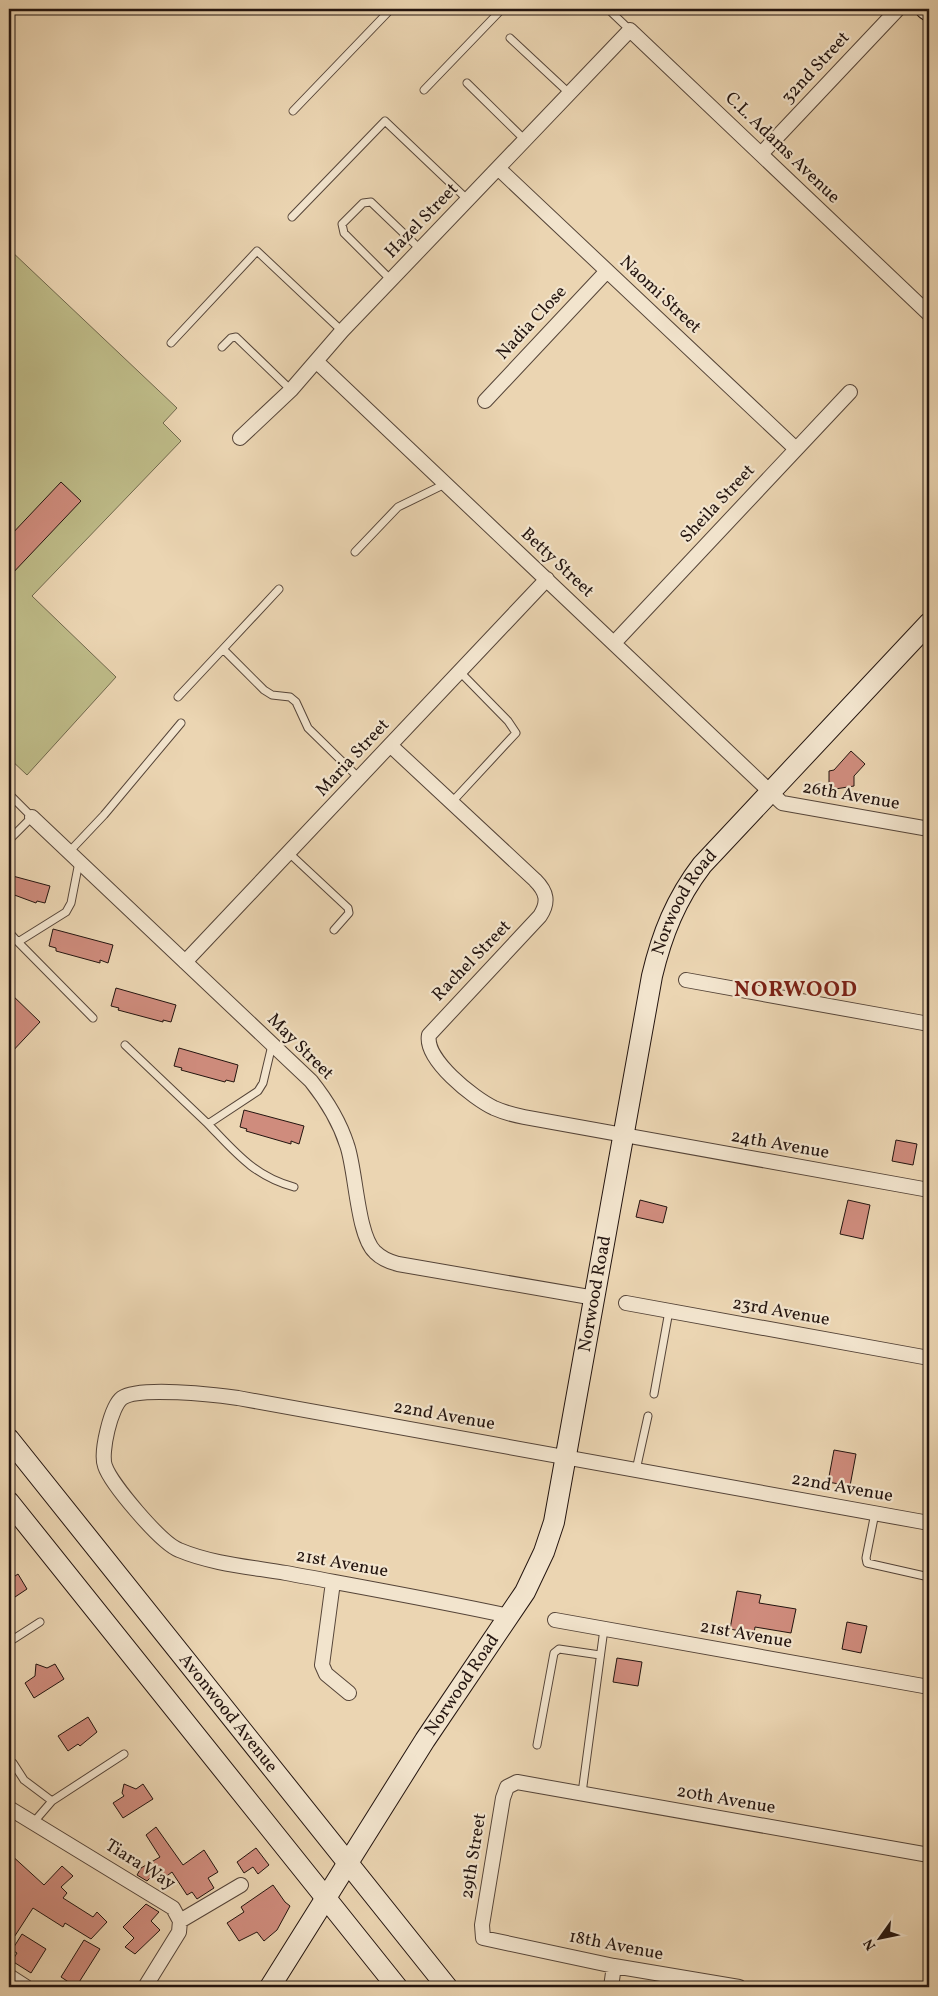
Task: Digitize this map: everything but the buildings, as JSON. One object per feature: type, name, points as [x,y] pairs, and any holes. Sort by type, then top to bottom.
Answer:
[{"type":"street","name":"32nd Street","points":[[761,154],[898,9]]},
{"type":"street","name":"Hazel Street","points":[[240,438],[292,390],[342,331],[630,30]]},
{"type":"street","name":"C.L. Adams Avenue","points":[[630,30],[929,314]]},
{"type":"street","name":"Naomi Street","points":[[498,168],[796,449]]},
{"type":"street","name":"Nadia Close","points":[[484,402],[607,271]]},
{"type":"street","name":"Betty Street","points":[[317,362],[771,792]]},
{"type":"street","name":"Sheila Street","points":[[614,643],[850,392]]},
{"type":"street","name":"Maria Street","points":[[185,962],[547,579]]},
{"type":"street","name":"Norwood Road","points":[[270,1987],[425,1740],[525,1592],[544,1552],[554,1522],[652,976],[667,924],[685,888],[702,865],[929,623]]},
{"type":"street","name":"Rachel Street","points":[[390,745],[536,880],[547,900],[540,916],[434,1028],[429,1035],[429,1048],[470,1092],[494,1108],[524,1117],[624,1136]]},
{"type":"street","name":"26th Avenue","points":[[771,792],[782,803],[929,829]]},
{"type":"street","name":"May Street","points":[[32,817],[311,1081],[338,1121],[348,1147],[366,1236],[374,1251],[381,1257],[398,1264],[595,1298]]},
{"type":"street","points":[[686,980],[929,1024]]},
{"type":"street","name":"24th Avenue","points":[[624,1136],[929,1190]]},
{"type":"street","name":"23rd Avenue","points":[[626,1303],[929,1358]]},
{"type":"street","name":"22nd Avenue","points":[[169,1545],[159,1537],[111,1477],[104,1461],[105,1441],[118,1403],[128,1395],[139,1392],[238,1398],[929,1522]]},
{"type":"street","name":"Avonwood Avenue","points":[[9,1439],[447,1987]]},
{"type":"street","points":[[9,1502],[397,1987]]},
{"type":"street","name":"21st Avenue","points":[[169,1545],[190,1554],[509,1616]]},
{"type":"street","points":[[333,1582],[322,1665],[326,1674],[349,1693]]},
{"type":"street","name":"21st Avenue","points":[[555,1620],[929,1687]]},
{"type":"street","name":"20th Avenue","points":[[517,1782],[929,1855]]},
{"type":"street","name":"29th Street","points":[[487,1940],[482,1936],[481,1930],[503,1798],[507,1787],[517,1782]]},
{"type":"street","name":"Tiara Way","points":[[9,1808],[167,1903],[180,1920]]},
{"type":"street","points":[[145,1987],[175,1939],[180,1920],[241,1885]]},
{"type":"street","name":"18th Avenue","points":[[487,1940],[614,1966],[739,1987]]},
{"type":"street","points":[[611,1987],[614,1966]]},
{"type":"street","points":[[9,1976],[26,1987]]},
{"type":"lane","points":[[293,111],[391,9]]},
{"type":"lane","points":[[424,90],[502,9]]},
{"type":"lane","name":"C.L. Adams Avenue","points":[[608,9],[630,30]]},
{"type":"lane","points":[[510,38],[570,93]]},
{"type":"lane","points":[[466,83],[525,140]]},
{"type":"lane","points":[[292,218],[384,121],[468,200]]},
{"type":"lane","points":[[392,280],[344,233],[342,224],[363,203],[371,202],[420,250]]},
{"type":"lane","points":[[171,343],[257,251],[342,331]]},
{"type":"lane","points":[[222,347],[231,338],[236,337],[292,390]]},
{"type":"lane","points":[[355,552],[398,507],[446,484]]},
{"type":"lane","points":[[178,696],[279,589]]},
{"type":"lane","points":[[222,649],[264,690],[272,695],[290,697],[296,702],[308,728],[359,778]]},
{"type":"lane","points":[[452,802],[516,733],[508,721],[460,672]]},
{"type":"lane","points":[[18,942],[66,912],[71,903],[74,857],[104,815],[181,723]]},
{"type":"lane","points":[[9,794],[32,817],[9,840]]},
{"type":"lane","points":[[289,853],[348,908],[349,913],[334,930]]},
{"type":"lane","points":[[9,932],[93,1018]]},
{"type":"lane","points":[[125,1045],[255,1170],[271,1179],[294,1186]]},
{"type":"lane","points":[[208,1124],[258,1091],[263,1083],[272,1045]]},
{"type":"lane","points":[[654,1394],[669,1311]]},
{"type":"lane","points":[[636,1470],[648,1416]]},
{"type":"lane","points":[[875,1513],[866,1558],[867,1563],[929,1576]]},
{"type":"lane","points":[[9,1642],[40,1622]]},
{"type":"lane","points":[[582,1794],[604,1629]]},
{"type":"lane","points":[[537,1744],[554,1653],[559,1650],[600,1655]]},
{"type":"lane","points":[[33,1824],[52,1801],[124,1754]]},
{"type":"lane","points":[[13,1763],[24,1780],[52,1801]]},
{"type":"shaded area","points":[[9,249],[177,408],[163,423],[181,441],[32,596],[116,677],[27,775],[9,758]]},
{"type":"district","name":"NORWOOD","points":[[796,990]]}]
